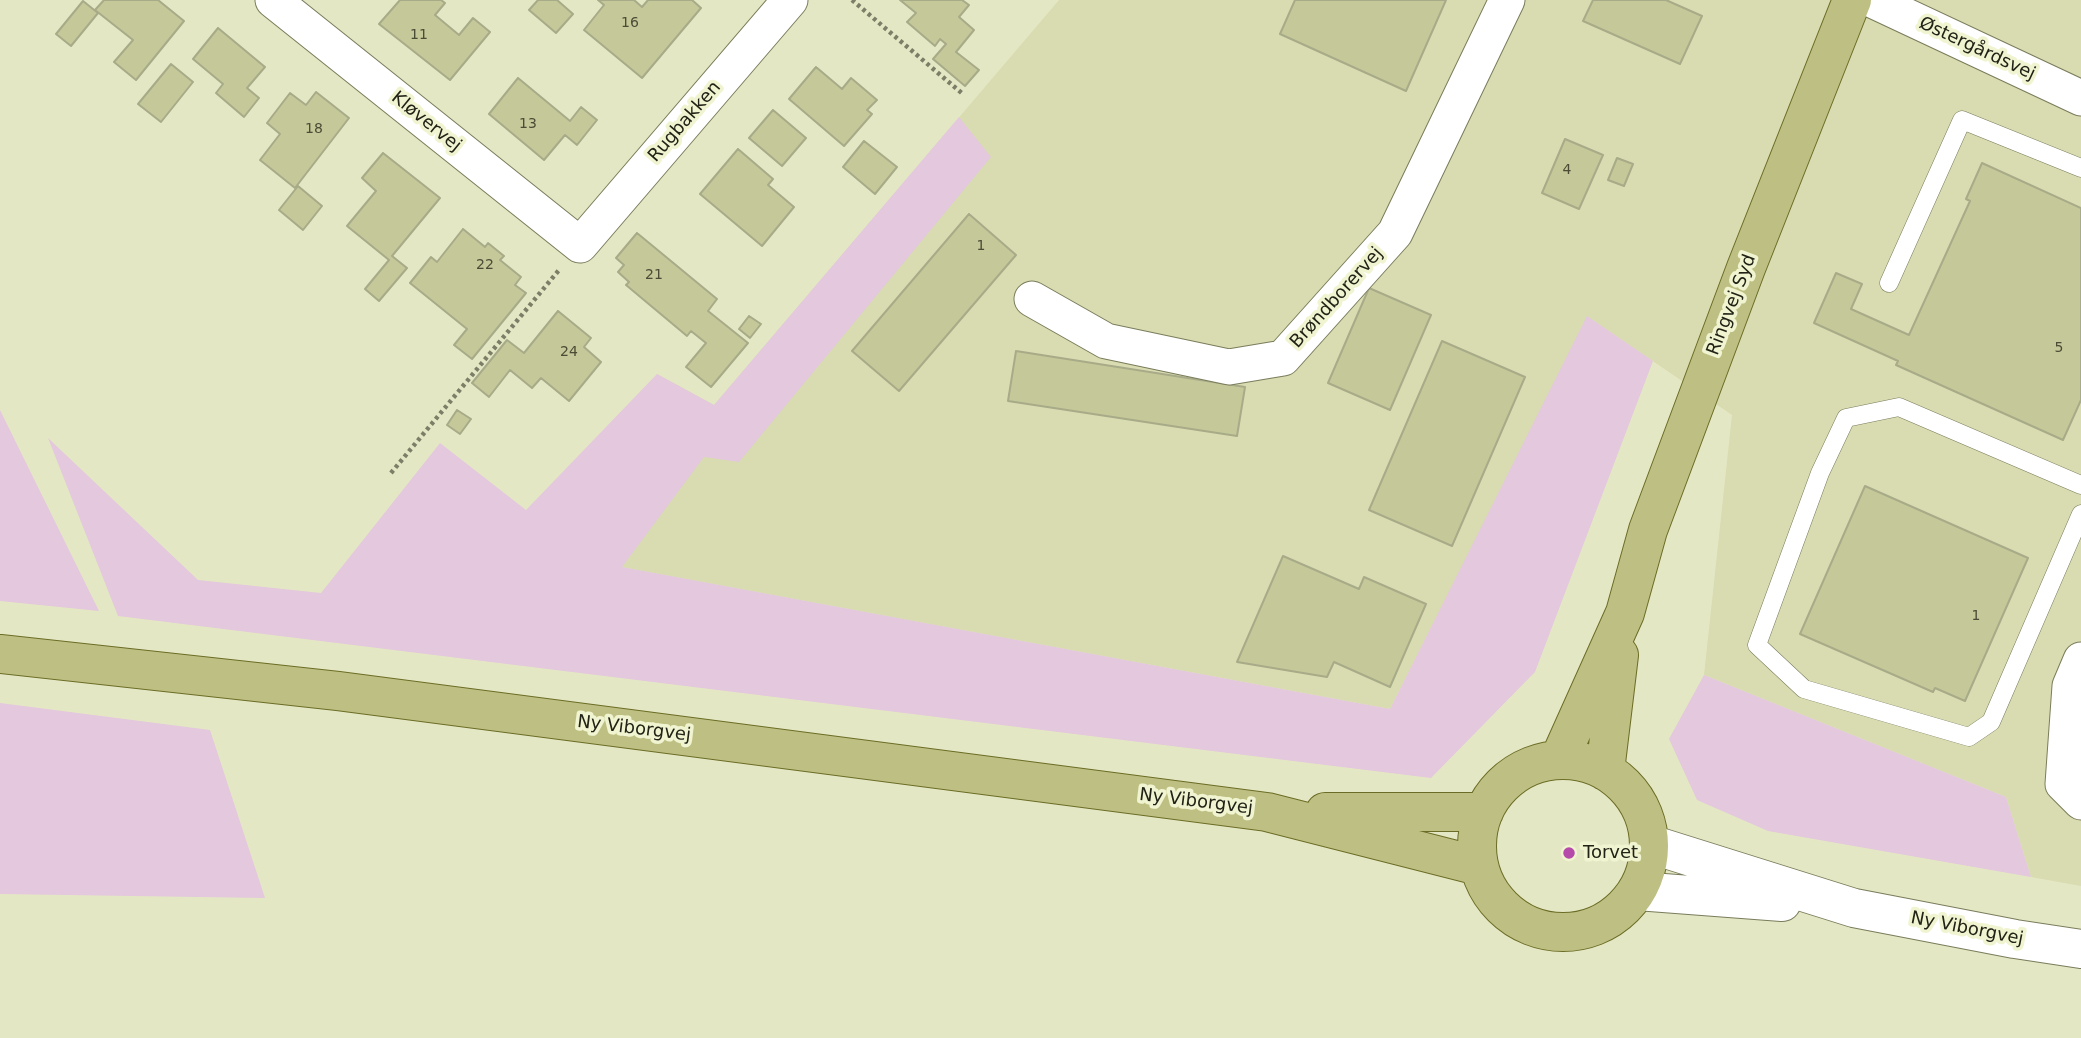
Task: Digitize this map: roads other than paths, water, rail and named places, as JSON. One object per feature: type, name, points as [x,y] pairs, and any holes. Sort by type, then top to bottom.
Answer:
[{"type":"main road","name":"Ringvej Syd","points":[[1605,771],[1625,613],[1648,530],[1746,268],[1852,0]]},
{"type":"main road","name":"Ringvej Syd","points":[[1559,760],[1625,613]]},
{"type":"main road","name":"Ny Viborgvej","points":[[0,654],[338,691],[1267,812],[1479,866]]},
{"type":"main road","points":[[1559,760],[1583,762],[1605,771],[1623,785],[1637,802],[1646,822],[1650,845],[1647,869],[1637,891],[1624,908],[1607,921],[1587,929],[1565,932],[1544,930],[1514,918],[1492,895],[1479,866],[1477,839],[1484,812],[1493,796],[1506,782],[1522,771],[1540,764],[1559,760]]},
{"type":"main road","name":"Ny Viborgvej","points":[[1267,812],[1484,812]]},
{"type":"street","name":"Rugbakken","points":[[580,245],[790,0]]},
{"type":"street","name":"Brøndborervej","points":[[1032,299],[1107,341],[1229,367],[1283,358],[1395,233],[1507,0]]},
{"type":"street","name":"Østergårdsvej","points":[[1872,0],[2081,98]]},
{"type":"street","name":"Kløvervej","points":[[287,4],[580,245]]},
{"type":"street","points":[[2081,660],[2070,686],[2063,784],[2081,802]]},
{"type":"street","name":"Ny Viborgvej","points":[[1650,845],[1854,908],[2081,949]]},
{"type":"street","name":"Ny Viborgvej","points":[[1637,891],[1854,908]]},
{"type":"lane","points":[[1889,283],[1962,120],[2081,168]]},
{"type":"lane","points":[[2081,485],[1899,407],[1846,418],[1820,473],[1757,645],[1804,689],[1969,737],[1991,722],[2081,514]]},
{"type":"place","name":"Torvet","points":[[1569,853]]}]
